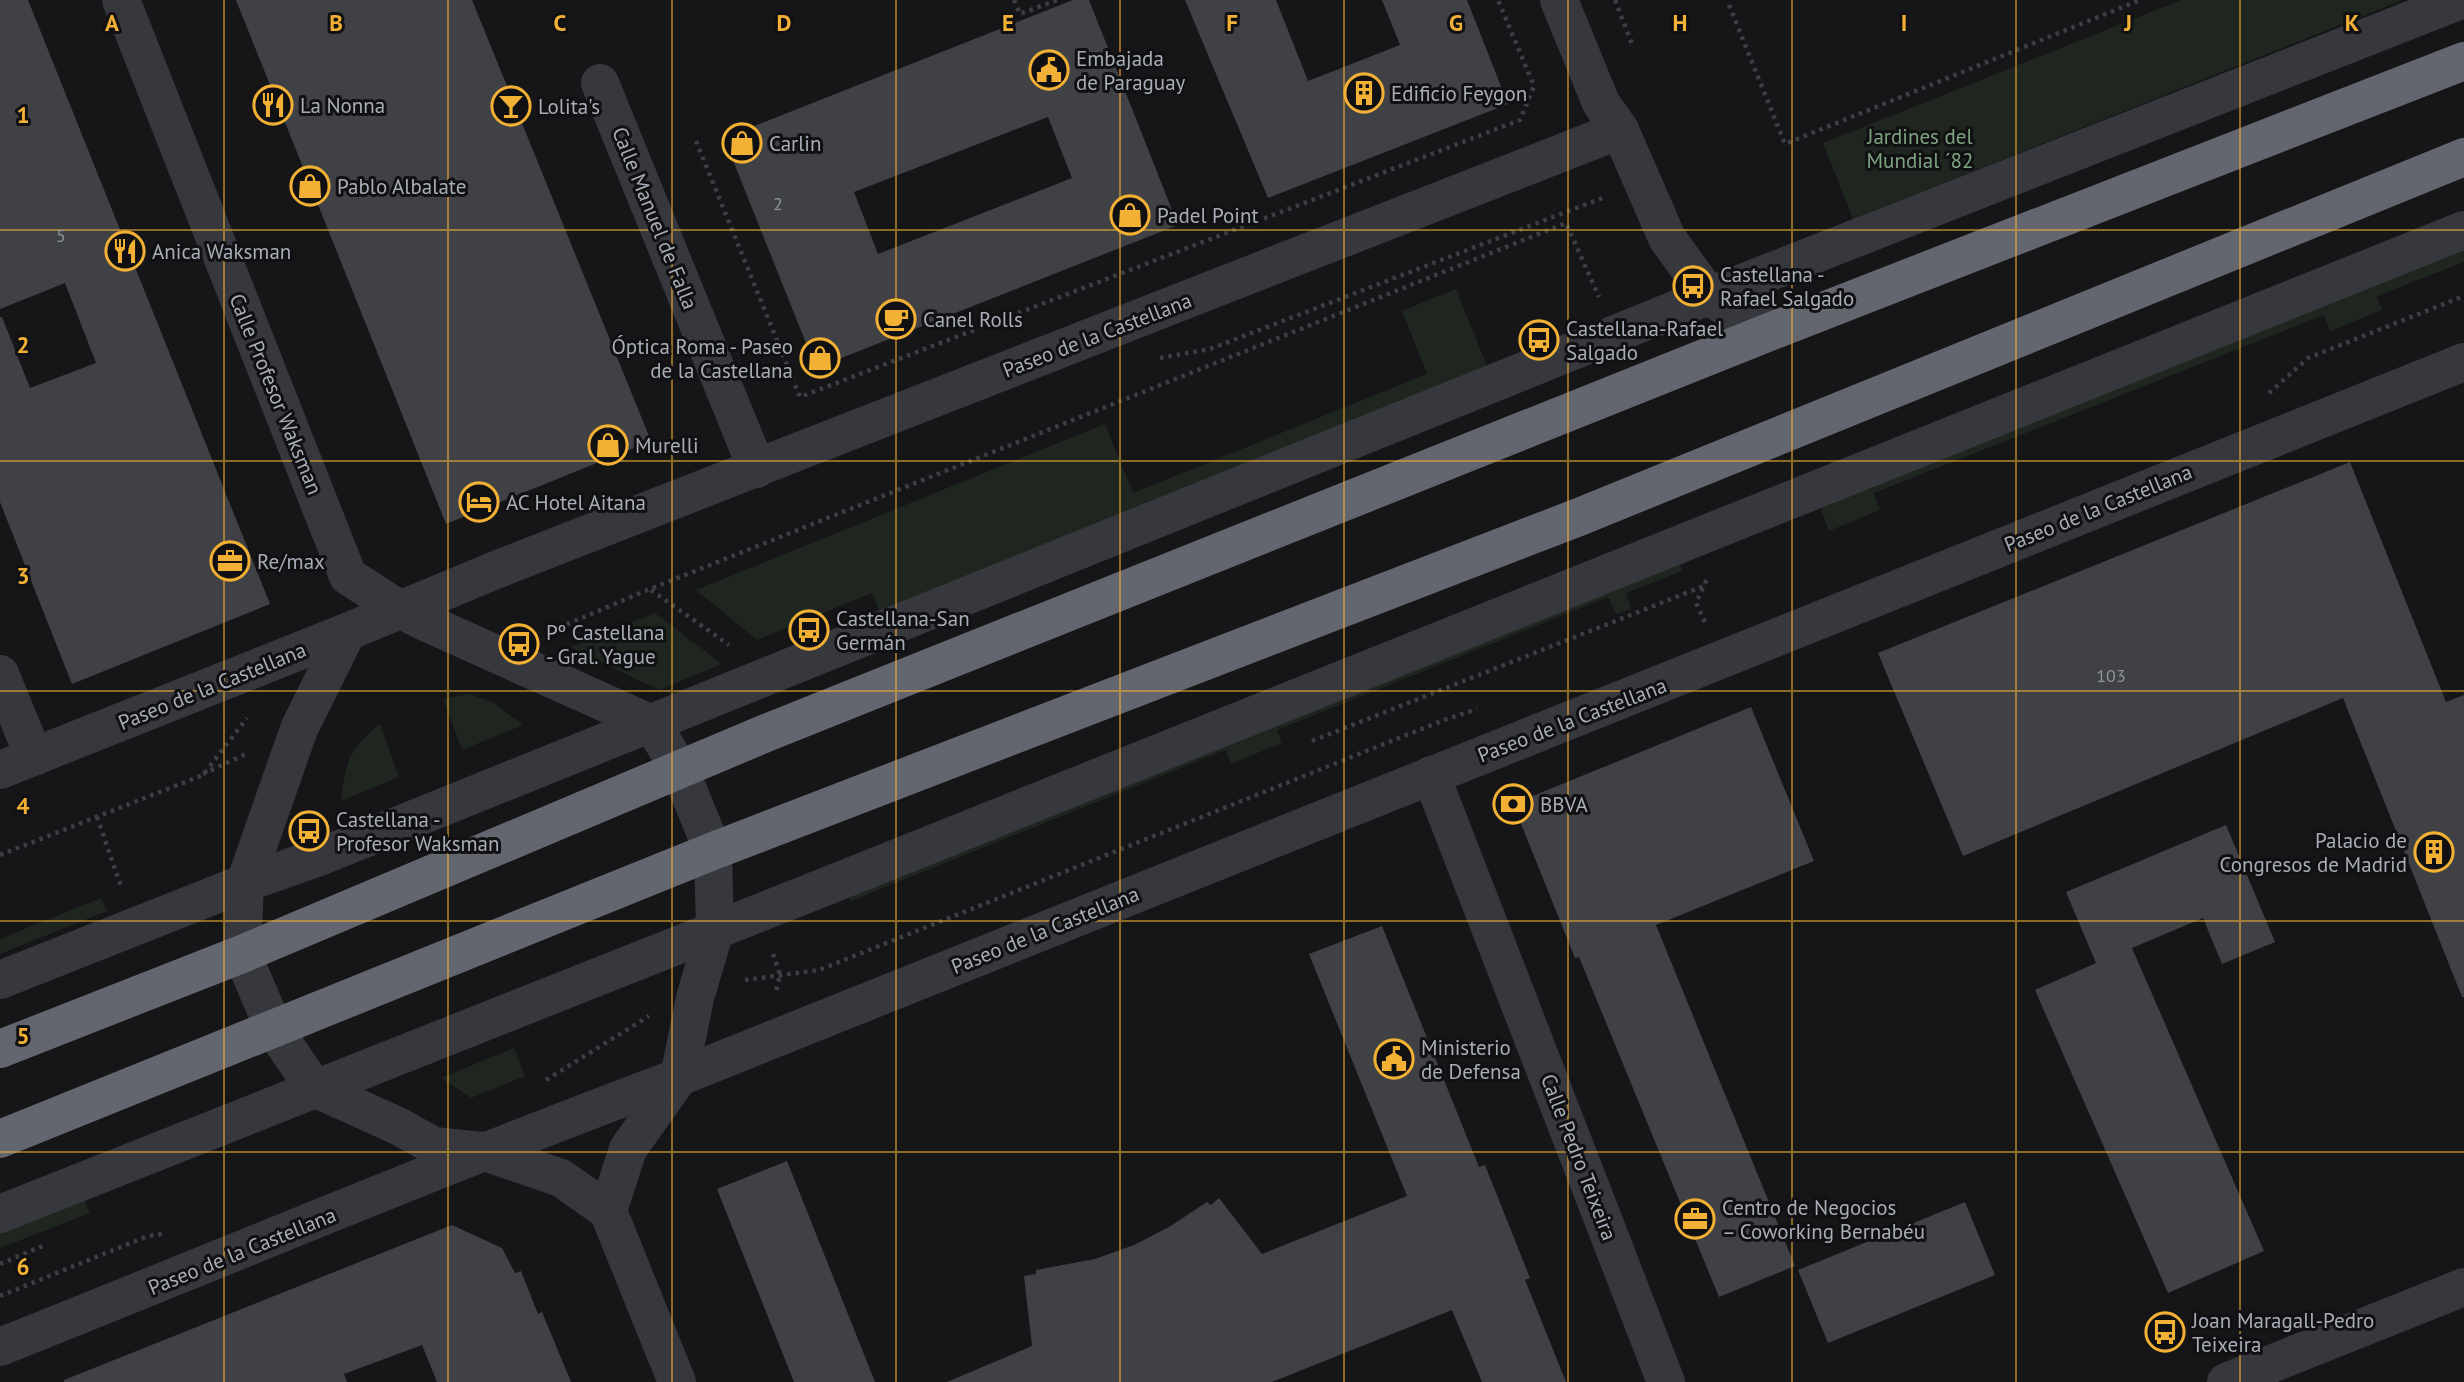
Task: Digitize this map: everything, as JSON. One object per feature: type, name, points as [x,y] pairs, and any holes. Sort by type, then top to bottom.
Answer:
[{"type":"highway","points":[[0,1049],[242,954],[680,768],[1777,329],[2464,61]]},
{"type":"highway","points":[[0,1139],[713,851],[1579,517],[2464,157]]},
{"type":"street","name":"Calle Profesor Waksman","points":[[121,0],[348,576],[399,609]]},
{"type":"street","points":[[1559,0],[1601,103],[1620,130],[1667,238],[1709,296],[1736,314],[1777,329]]},
{"type":"street","points":[[0,981],[652,724],[1709,296],[2461,0]]},
{"type":"street","name":"Calle Manuel de Falla","points":[[600,83],[757,469]]},
{"type":"street","name":"Paseo de la Castellana","points":[[17,764],[399,609],[1620,130]]},
{"type":"street","points":[[0,1214],[2464,230]]},
{"type":"street","name":"Paseo de la Castellana","points":[[0,1347],[390,1191],[482,1151],[679,1077],[2464,362]]},
{"type":"street","points":[[399,609],[473,646],[652,724],[680,768],[713,851],[715,930],[695,998],[679,1077],[628,1149],[608,1211]]},
{"type":"street","name":"Paseo de la Castellana","points":[[347,632],[299,729],[245,883],[242,954],[274,1029],[314,1088],[398,1126],[434,1146],[482,1151]]},
{"type":"street","points":[[0,674],[17,764]]},
{"type":"street","name":"Calle Pedro Teixeira","points":[[1431,775],[1666,1382]]},
{"type":"street","points":[[482,1151],[561,1178],[608,1211],[677,1382]]},
{"type":"street","points":[[2226,1382],[2464,1287]]},
{"type":"path","points":[[1014,0],[1020,14],[1057,0]]},
{"type":"path","points":[[696,141],[800,397],[1520,120],[1534,86],[1498,0]]},
{"type":"path","points":[[1615,0],[1632,44]]},
{"type":"path","points":[[1729,5],[1785,144],[2140,0]]},
{"type":"path","points":[[550,632],[650,589],[1566,223]]},
{"type":"path","points":[[650,589],[731,646]]},
{"type":"path","points":[[0,855],[202,775],[263,697],[251,670]]},
{"type":"green space","name":"Jardines del Mundial ´82","points":[[2181,0],[2403,0],[1853,219],[1823,143]]},
{"type":"green space","points":[[2464,249],[2464,262],[2377,296],[2382,310],[2330,331],[2324,315],[1874,493],[1880,510],[1829,531],[1819,504]]},
{"type":"green space","points":[[1456,289],[1487,366],[880,613],[872,593],[757,640],[696,590],[1105,424],[1133,493],[1427,374],[1402,311]]},
{"type":"green space","points":[[1679,561],[1682,571],[1626,593],[1631,609],[1616,614],[1608,597],[1277,730],[1282,743],[1231,764],[1225,750],[851,901],[848,895]]},
{"type":"green space","points":[[655,613],[722,664],[659,690],[570,647]]},
{"type":"green space","points":[[469,694],[492,702],[523,725],[462,750],[443,699]]},
{"type":"green space","points":[[380,724],[399,777],[341,801],[350,757]]},
{"type":"green space","points":[[101,898],[107,911],[0,954],[0,939]]},
{"type":"green space","points":[[514,1048],[525,1076],[471,1098],[441,1078]]},
{"type":"green space","points":[[84,1200],[90,1213],[0,1248],[0,1233]]},
{"type":"building","points":[[0,0],[28,0],[270,604],[72,684],[0,502],[0,317],[30,388],[96,363],[65,283],[0,309]]},
{"type":"building","points":[[236,0],[472,0],[651,441],[446,524]]},
{"type":"building","points":[[1073,0],[1089,0],[1178,225],[816,368],[724,138]],"holes":[[[1048,117],[1072,178],[878,254],[854,192]]]},
{"type":"building","name":"Edificio Feygon","points":[[1185,0],[1276,0],[1308,81],[1400,45],[1382,0],[1467,0],[1508,104],[1268,198]]},
{"type":"building","points":[[2350,462],[2446,702],[2464,695],[2464,997],[2343,698],[1963,856],[1878,653]]},
{"type":"building","points":[[1751,707],[1814,861],[1656,925],[1795,1266],[1719,1297],[1579,957],[1575,958],[1513,804]]},
{"type":"building","points":[[2226,825],[2275,942],[2222,964],[2203,918],[2132,948],[2264,1251],[2168,1293],[2035,990],[2096,963],[2066,892]]},
{"type":"building","name":"Ministerio de Defensa","points":[[1382,926],[1479,1167],[1485,1165],[1530,1278],[1525,1280],[1566,1382],[1482,1382],[1452,1310],[1272,1382],[947,1382],[1032,1346],[1024,1276],[1036,1274],[1036,1270],[1095,1259],[1134,1245],[1169,1227],[1207,1202],[1211,1205],[1219,1198],[1262,1254],[1407,1196],[1309,954]]},
{"type":"building","points":[[787,1161],[875,1382],[794,1382],[717,1189]]},
{"type":"building","points":[[1965,1202],[1995,1275],[1828,1343],[1798,1270]]},
{"type":"building","points":[[452,1225],[502,1248],[515,1273],[521,1271],[538,1314],[542,1312],[571,1382],[437,1382],[422,1345],[344,1374],[347,1382],[64,1382],[64,1380]]},
{"type":"place","name":"Embajada de Paraguay","points":[[1049,70]]},
{"type":"place","name":"Edificio Feygon","points":[[1364,93]]},
{"type":"place","name":"La Nonna","points":[[273,105]]},
{"type":"place","name":"Lolita's","points":[[511,106]]},
{"type":"place","name":"Carlin","points":[[742,143]]},
{"type":"place","name":"Pablo Albalate","points":[[310,186]]},
{"type":"place","name":"Padel Point","points":[[1130,215]]},
{"type":"place","name":"Anica Waksman","points":[[125,251]]},
{"type":"place","name":"Castellana - Rafael Salgado","points":[[1693,286]]},
{"type":"place","name":"Canel Rolls","points":[[896,319]]},
{"type":"place","name":"Castellana-Rafael Salgado","points":[[1539,340]]},
{"type":"place","name":"Óptica Roma - Paseo de la Castellana","points":[[820,358]]},
{"type":"place","name":"Murelli","points":[[608,445]]},
{"type":"place","name":"AC Hotel Aitana","points":[[479,502]]},
{"type":"place","name":"Re/max","points":[[230,561]]},
{"type":"place","name":"Castellana-San Germán","points":[[809,630]]},
{"type":"place","name":"Pº Castellana - Gral. Yague","points":[[519,644]]},
{"type":"place","name":"BBVA","points":[[1513,804]]},
{"type":"place","name":"Castellana - Profesor Waksman","points":[[309,831]]},
{"type":"place","name":"Palacio de Congresos de Madrid","points":[[2434,852]]},
{"type":"place","name":"Ministerio de Defensa","points":[[1394,1059]]},
{"type":"place","name":"Centro de Negocios – Coworking Bernabéu","points":[[1695,1219]]},
{"type":"place","name":"Joan Maragall-Pedro Teixeira","points":[[2165,1332]]}]
